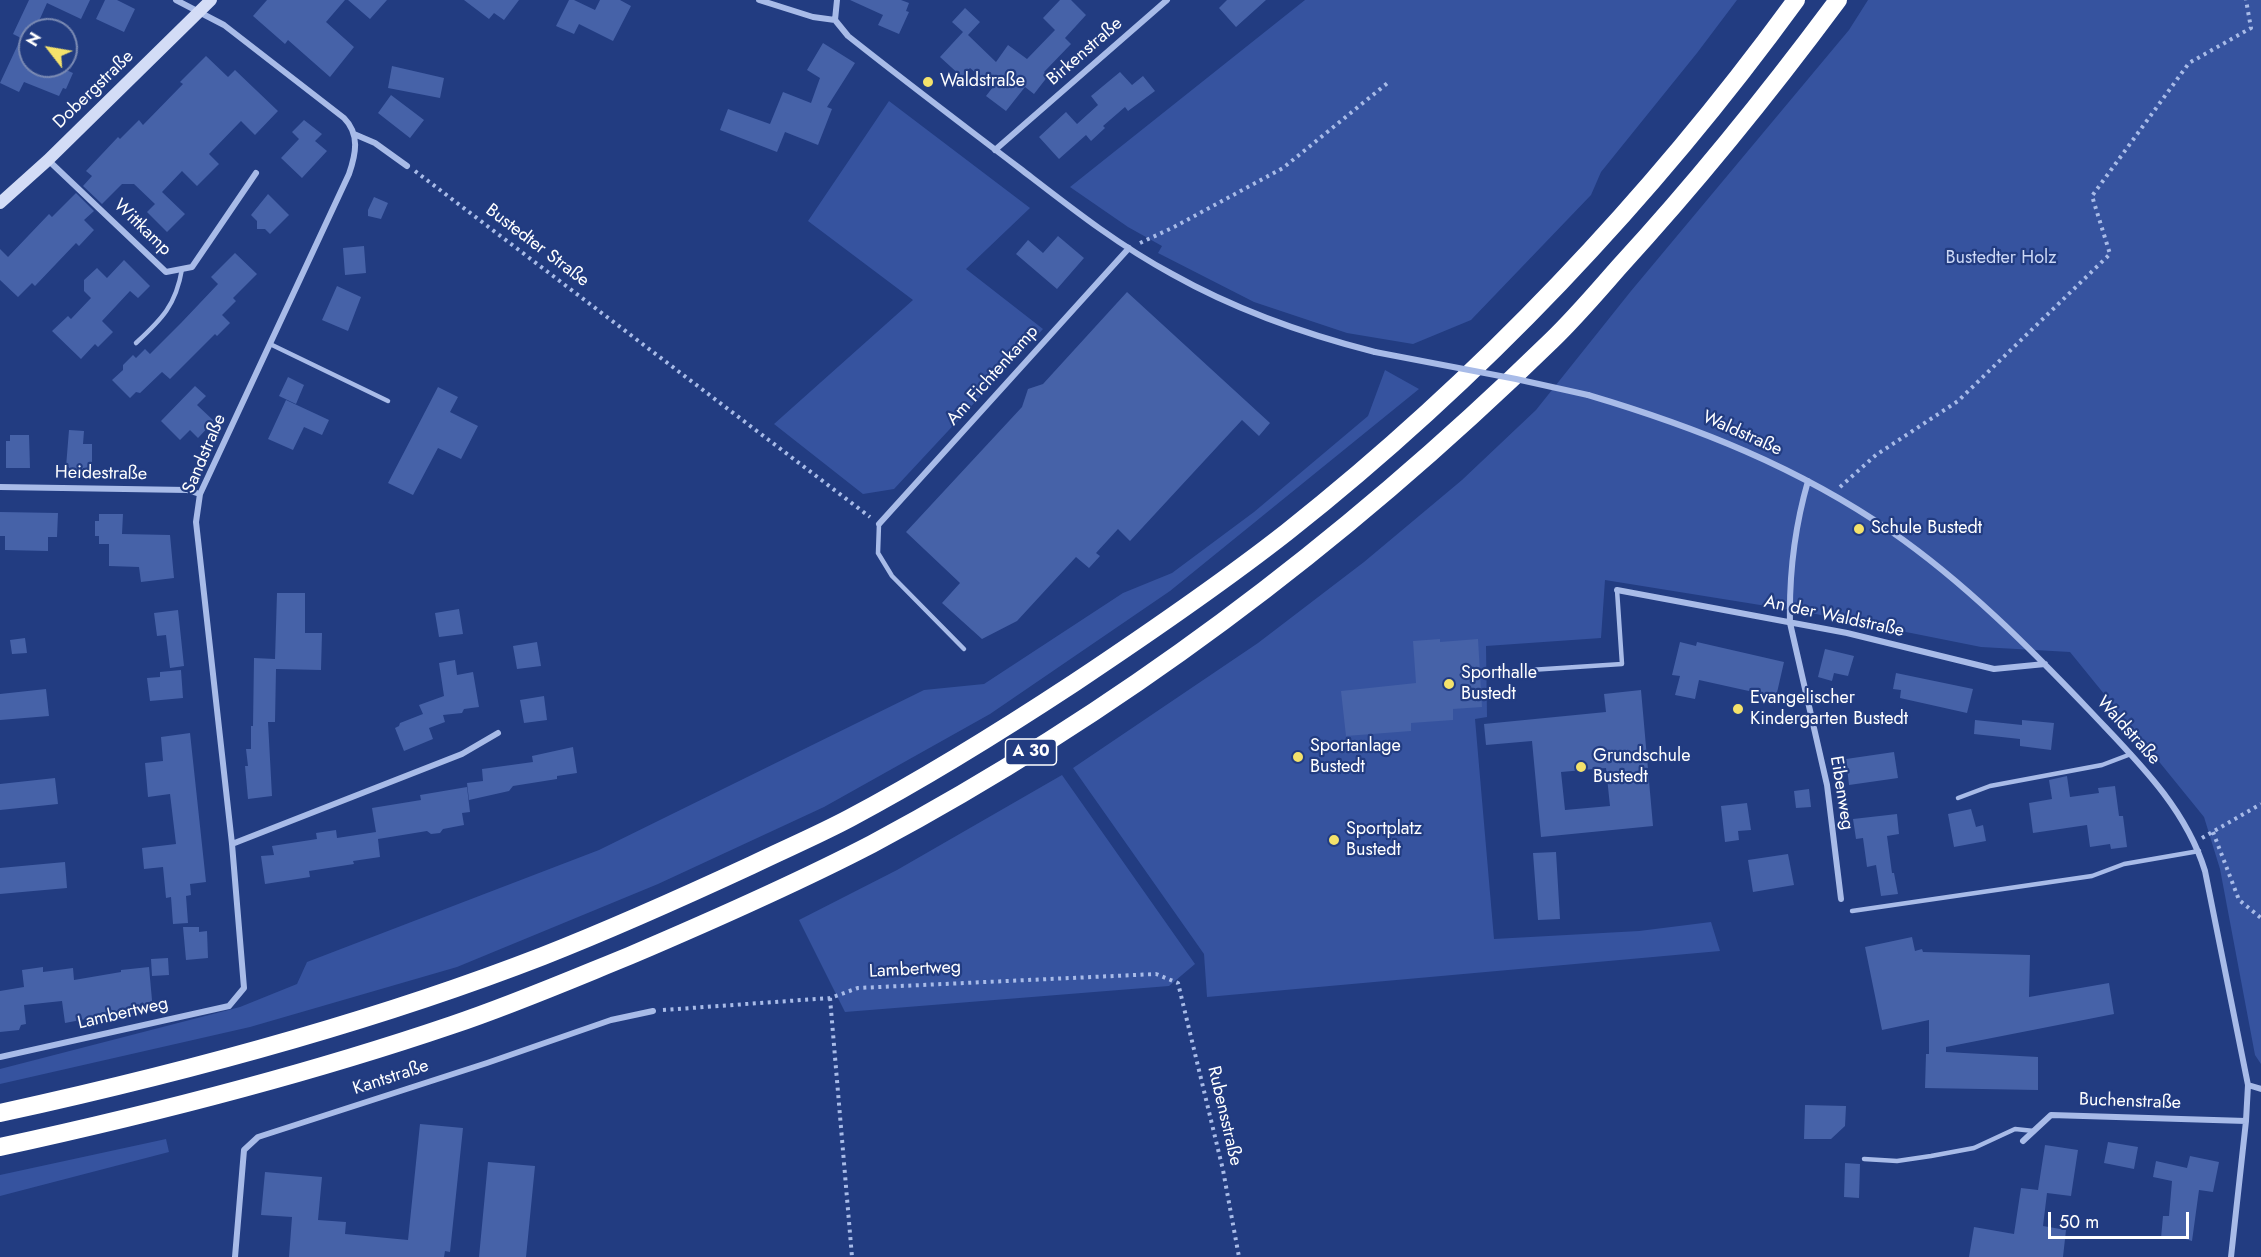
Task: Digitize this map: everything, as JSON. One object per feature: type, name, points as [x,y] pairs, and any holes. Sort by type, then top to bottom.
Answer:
[{"type":"highway","name":"A 30","points":[[0,1113],[165,1074],[344,1024],[542,956],[692,893],[849,819],[995,735],[1164,624],[1277,539],[1420,420],[1531,312],[1648,187],[1744,73],[1796,0]]},
{"type":"highway","name":"A 30","points":[[0,1147],[176,1105],[350,1058],[455,1024],[550,988],[711,921],[870,845],[1016,762],[1180,653],[1297,567],[1443,442],[1555,338],[1676,205],[1769,93],[1838,0]]},
{"type":"street","points":[[176,0],[224,25],[344,118],[351,125],[354,134],[375,143],[407,166]]},
{"type":"street","name":"Dobergstraße","points":[[0,203],[48,160],[211,0]]},
{"type":"street","points":[[759,0],[813,17],[835,20],[837,0]]},
{"type":"street","name":"Birkenstraße","points":[[995,150],[1167,0]]},
{"type":"street","name":"Waldstraße","points":[[835,20],[848,36],[1097,228],[1172,274],[1276,323],[1328,340],[1376,352],[1588,395],[1699,430],[1832,494],[1892,532],[1945,572],[2045,664],[2131,754],[2170,800],[2199,851],[2248,1085],[2231,1257]]},
{"type":"street","name":"Sandstraße","points":[[244,988],[232,844],[196,522],[200,494],[349,174],[355,157],[354,134]]},
{"type":"street","name":"Wittkamp","points":[[48,160],[166,272],[192,267],[256,173]]},
{"type":"street","name":"Am Fichtenkamp","points":[[879,524],[1129,248]]},
{"type":"street","name":"Eibenweg","points":[[1808,481],[1799,513],[1790,623],[1827,785],[1841,899]]},
{"type":"street","name":"Heidestraße","points":[[0,487],[187,490],[200,494]]},
{"type":"street","name":"An der Waldstraße","points":[[1617,590],[1847,633],[1994,669],[2045,664]]},
{"type":"street","points":[[232,844],[462,754],[498,733]]},
{"type":"street","name":"Lambertweg","points":[[0,1057],[230,1006],[244,988]]},
{"type":"street","name":"Kantstraße","points":[[235,1257],[244,1150],[258,1137],[487,1063],[611,1020],[653,1011]]},
{"type":"street","points":[[2248,1085],[2261,1089]]},
{"type":"street","name":"Buchenstraße","points":[[2023,1141],[2050,1115],[2246,1121]]},
{"type":"lane","points":[[136,343],[161,321],[172,304],[182,269]]},
{"type":"lane","points":[[270,344],[388,401]]},
{"type":"lane","points":[[879,524],[878,553],[892,576],[964,649]]},
{"type":"lane","points":[[1530,670],[1622,664],[1617,590]]},
{"type":"lane","points":[[1958,798],[1990,786],[2102,765],[2131,754]]},
{"type":"lane","points":[[1852,911],[2092,876],[2124,864],[2199,851]]},
{"type":"lane","points":[[1863,1159],[1897,1161],[1931,1156],[1974,1148],[2015,1130],[2034,1131]]},
{"type":"path","points":[[1832,494],[1876,455],[1958,402],[2110,254],[2092,196],[2189,63],[2252,28],[2246,0]]},
{"type":"path","points":[[1129,248],[1174,227],[1283,168],[1390,81]]},
{"type":"path","name":"Bustedter Straße","points":[[407,166],[879,524]]},
{"type":"path","points":[[2195,842],[2261,804]]},
{"type":"path","points":[[2213,832],[2239,900],[2261,918]]},
{"type":"path","name":"Lambertweg","points":[[653,1011],[830,998],[858,988],[987,981],[1156,974],[1178,983]]},
{"type":"path","name":"Rubensstraße","points":[[1178,983],[1223,1170],[1239,1257]]},
{"type":"path","points":[[830,998],[852,1257]]},
{"type":"green space","points":[[1305,0],[1737,0],[1601,172],[1591,195],[1471,320],[1413,344],[1347,333],[1254,302],[1158,253],[1162,246],[1128,227],[1070,187]]},
{"type":"green space","name":"Bustedter Holz","points":[[1868,0],[2261,0],[2261,1064],[2255,1055],[2220,869],[2204,817],[2070,652],[1981,647],[1816,614],[1605,580],[1601,638],[1486,646],[1487,717],[1475,719],[1494,939],[1639,931],[1711,922],[1720,951],[1207,997],[1204,954],[1073,768],[1258,643],[1364,562],[1462,480],[1536,410],[1631,291],[1849,30]]},
{"type":"green space","points":[[889,101],[1030,208],[966,269],[1043,329],[894,489],[863,494],[774,424],[913,300],[808,221]]},
{"type":"green space","points":[[1385,370],[1419,389],[1170,591],[990,714],[824,807],[658,884],[457,967],[250,1027],[0,1084],[0,1069],[240,1007],[297,984],[307,962],[599,850],[924,690],[984,684],[1123,593],[1172,573],[1254,512],[1368,416]]},
{"type":"green space","points":[[1062,775],[1195,964],[1169,986],[845,1012],[799,920],[897,870]]},
{"type":"green space","points":[[166,1139],[169,1152],[0,1196],[0,1175]]},
{"type":"building","points":[[29,0],[90,0],[81,19],[47,3],[40,18],[21,18]]},
{"type":"building","points":[[105,0],[117,0],[135,9],[124,32],[96,19]]},
{"type":"building","points":[[267,0],[345,0],[326,22],[354,47],[330,77],[288,40],[285,44],[253,16]]},
{"type":"building","points":[[348,0],[387,0],[370,19]]},
{"type":"building","points":[[464,0],[519,0],[504,20],[494,13],[489,19]]},
{"type":"building","points":[[569,0],[595,10],[600,0],[620,0],[631,6],[613,41],[579,24],[574,34],[556,26]]},
{"type":"building","points":[[850,0],[901,0],[909,3],[906,11],[909,12],[899,34],[878,25],[883,15]]},
{"type":"building","points":[[1060,0],[1071,0],[1086,15],[1065,38],[1071,44],[1044,72],[1048,76],[1034,94],[1025,87],[1006,111],[986,96],[993,87],[970,68],[962,77],[940,57],[963,32],[952,22],[965,8],[980,22],[968,35],[996,62],[1008,45],[1027,59],[1055,30],[1043,18]]},
{"type":"building","points":[[1227,0],[1266,0],[1236,27],[1219,8]]},
{"type":"building","points":[[18,23],[18,36],[13,34]]},
{"type":"building","points":[[823,43],[855,63],[827,107],[832,109],[818,145],[785,132],[777,152],[720,130],[728,109],[770,124],[783,92],[811,103],[820,78],[807,70]]},
{"type":"building","points":[[18,44],[18,78],[71,78],[66,89],[63,88],[59,96],[24,82],[19,92],[0,83]]},
{"type":"building","points":[[206,56],[228,77],[235,70],[278,111],[255,135],[241,121],[209,154],[219,164],[197,186],[182,171],[162,192],[185,214],[167,232],[147,212],[155,204],[134,184],[122,184],[102,204],[83,186],[92,176],[86,171],[118,137],[120,139],[139,120],[143,125],[183,84],[180,82]]},
{"type":"building","points":[[392,66],[444,78],[440,98],[388,88]]},
{"type":"building","points":[[1120,72],[1132,85],[1143,76],[1155,91],[1128,111],[1125,107],[1103,126],[1105,128],[1091,141],[1086,135],[1059,159],[1039,137],[1066,112],[1077,124],[1098,105],[1091,96]]},
{"type":"building","points":[[391,95],[424,120],[410,138],[378,113]]},
{"type":"building","points":[[304,120],[322,134],[315,141],[327,151],[302,178],[281,158],[299,139],[292,132]]},
{"type":"building","points":[[76,193],[94,211],[84,220],[94,230],[79,246],[76,243],[35,286],[32,283],[18,297],[0,280],[0,249],[8,257],[49,214],[52,217]]},
{"type":"building","points":[[268,194],[289,215],[270,234],[265,229],[257,229],[257,221],[251,215]]},
{"type":"building","points":[[374,197],[388,203],[381,219],[368,216],[368,210]]},
{"type":"building","points":[[1058,236],[1084,258],[1057,289],[1016,254],[1028,240],[1043,253]]},
{"type":"building","points":[[364,246],[366,273],[345,275],[343,248]]},
{"type":"building","points":[[235,253],[257,274],[233,298],[236,301],[222,315],[230,323],[217,336],[215,334],[170,379],[162,372],[140,393],[136,392],[130,398],[112,380],[123,370],[123,365],[133,355],[136,358],[145,349],[150,354],[181,323],[218,284],[211,277]]},
{"type":"building","points":[[124,260],[150,286],[138,298],[130,291],[102,321],[113,332],[98,347],[95,344],[81,359],[52,331],[68,316],[71,319],[91,298],[84,291],[84,280],[97,268],[107,278]]},
{"type":"building","points":[[337,286],[361,297],[348,331],[322,320]]},
{"type":"building","points":[[1127,292],[1270,423],[1259,436],[1242,420],[1130,541],[1118,529],[1096,553],[1100,556],[1089,568],[1076,557],[1017,621],[982,639],[942,603],[960,583],[906,532],[1022,407],[1028,389],[1043,384]]},
{"type":"building","points":[[288,377],[304,385],[296,404],[279,396]]},
{"type":"building","points":[[195,386],[206,396],[197,405],[214,421],[198,438],[190,430],[180,440],[161,421]]},
{"type":"building","points":[[438,387],[458,397],[450,412],[478,426],[461,459],[438,448],[413,495],[388,483]]},
{"type":"building","points":[[286,400],[329,420],[322,435],[304,427],[293,450],[268,439]]},
{"type":"building","points":[[69,430],[84,431],[83,444],[92,444],[92,468],[83,468],[83,475],[69,475],[69,467],[66,467]]},
{"type":"building","points":[[10,435],[29,435],[30,468],[6,468],[6,441],[10,441]]},
{"type":"building","points":[[0,512],[58,513],[57,537],[48,537],[48,551],[5,550],[5,536],[0,536]]},
{"type":"building","points":[[99,514],[123,514],[122,534],[170,535],[174,578],[141,582],[139,567],[109,566],[109,544],[99,544],[99,536],[95,536],[95,521],[99,521]]},
{"type":"building","points":[[277,593],[305,593],[305,633],[322,633],[321,670],[276,669],[275,722],[268,722],[272,796],[248,799],[245,766],[248,766],[246,749],[251,749],[251,726],[253,726],[254,658],[275,659]]},
{"type":"building","points":[[459,609],[463,634],[439,637],[435,613]]},
{"type":"building","points":[[178,610],[184,666],[170,668],[166,635],[157,636],[154,613]]},
{"type":"building","points":[[25,638],[27,653],[12,654],[10,640]]},
{"type":"building","points":[[1440,639],[1440,642],[1478,639],[1482,707],[1453,709],[1453,720],[1411,723],[1411,731],[1346,736],[1341,691],[1416,683],[1413,641]]},
{"type":"building","points":[[537,642],[541,666],[517,669],[513,646]]},
{"type":"building","points":[[1680,642],[1696,646],[1697,642],[1784,662],[1776,697],[1699,680],[1695,699],[1675,695],[1680,676],[1672,675]]},
{"type":"building","points":[[1825,649],[1854,656],[1848,676],[1834,673],[1832,681],[1818,677]]},
{"type":"building","points":[[455,660],[457,675],[473,672],[479,707],[464,709],[462,713],[443,715],[445,722],[429,728],[433,739],[404,751],[395,728],[400,723],[423,714],[419,705],[444,696],[439,663]]},
{"type":"building","points":[[181,670],[183,698],[150,701],[147,678],[160,677],[160,672]]},
{"type":"building","points":[[1896,673],[1973,689],[1967,713],[1900,698],[1901,690],[1893,689]]},
{"type":"building","points":[[46,689],[49,716],[0,720],[0,694]]},
{"type":"building","points":[[1641,690],[1653,826],[1541,837],[1532,741],[1486,745],[1484,724],[1606,712],[1604,694]],"holes":[[[1606,768],[1610,806],[1565,810],[1561,772]]]},
{"type":"building","points":[[544,696],[547,720],[524,723],[520,700]]},
{"type":"building","points":[[1975,720],[2022,725],[2022,720],[2054,723],[2051,750],[2020,746],[2020,739],[1974,734]]},
{"type":"building","points":[[190,733],[206,882],[190,884],[191,895],[186,896],[188,923],[173,924],[171,897],[166,898],[163,867],[144,869],[142,848],[176,844],[170,794],[148,797],[145,763],[163,761],[161,737]]},
{"type":"building","points":[[573,747],[577,773],[557,776],[557,779],[513,786],[509,791],[469,800],[467,783],[483,781],[482,769],[533,762],[532,756]]},
{"type":"building","points":[[1894,752],[1898,778],[1849,785],[1846,759]]},
{"type":"building","points":[[2067,776],[2070,797],[2099,793],[2098,788],[2115,786],[2119,816],[2123,816],[2127,847],[2111,849],[2110,844],[2090,847],[2087,825],[2033,833],[2029,803],[2052,799],[2049,780]]},
{"type":"building","points":[[55,778],[58,804],[0,810],[0,784]]},
{"type":"building","points":[[467,787],[470,812],[462,813],[464,825],[443,829],[440,833],[431,834],[427,831],[378,839],[380,857],[353,861],[354,864],[309,871],[310,877],[265,884],[261,856],[274,855],[272,846],[317,839],[316,833],[336,830],[337,838],[376,832],[372,808],[421,800],[420,795]]},
{"type":"building","points":[[1809,789],[1811,807],[1796,808],[1794,791]]},
{"type":"building","points":[[1747,803],[1751,830],[1738,831],[1739,840],[1725,842],[1721,806]]},
{"type":"building","points":[[1971,809],[1976,827],[1983,825],[1986,841],[1954,847],[1948,814]]},
{"type":"building","points":[[1897,814],[1899,834],[1887,836],[1892,873],[1894,873],[1898,894],[1881,896],[1876,865],[1867,867],[1863,838],[1856,839],[1853,819]]},
{"type":"building","points":[[1556,852],[1560,919],[1538,920],[1533,853]]},
{"type":"building","points":[[1788,854],[1794,885],[1753,892],[1748,860]]},
{"type":"building","points":[[65,862],[67,888],[0,894],[0,868]]},
{"type":"building","points":[[183,927],[199,927],[199,932],[207,931],[208,958],[186,960]]},
{"type":"building","points":[[1912,937],[1915,951],[1922,949],[1923,952],[2030,955],[2029,997],[2109,983],[2114,1014],[1946,1047],[1946,1052],[2038,1057],[2038,1090],[1925,1088],[1926,1054],[1929,1054],[1929,1020],[1882,1030],[1865,947]]},
{"type":"building","points":[[168,958],[169,975],[152,976],[151,959]]},
{"type":"building","points":[[43,967],[43,972],[73,968],[74,980],[121,972],[121,970],[149,967],[153,1011],[65,1023],[62,1001],[24,1005],[26,1024],[21,1025],[19,1030],[0,1032],[0,991],[24,987],[22,970]]},
{"type":"building","points":[[1805,1105],[1846,1106],[1845,1126],[1831,1139],[1804,1139]]},
{"type":"building","points":[[420,1124],[463,1128],[450,1252],[445,1251],[444,1257],[289,1257],[292,1217],[261,1215],[265,1172],[322,1177],[318,1220],[346,1222],[345,1234],[408,1240]]},
{"type":"building","points":[[2108,1142],[2138,1147],[2134,1169],[2104,1163]]},
{"type":"building","points":[[2045,1145],[2078,1150],[2071,1196],[2047,1193],[2043,1226],[2066,1230],[2063,1257],[1969,1257],[1974,1227],[2014,1234],[2021,1188],[2038,1190]]},
{"type":"building","points":[[2190,1156],[2219,1162],[2213,1192],[2199,1190],[2192,1241],[2179,1237],[2177,1239],[2161,1238],[2163,1216],[2169,1216],[2172,1181],[2153,1177],[2156,1161],[2187,1168]]},
{"type":"building","points":[[488,1162],[535,1166],[526,1257],[479,1257]]},
{"type":"building","points":[[1845,1163],[1860,1164],[1859,1198],[1844,1197]]},
{"type":"place","name":"Waldstraße","points":[[928,82]]},
{"type":"place","name":"Schule Bustedt","points":[[1859,529]]},
{"type":"place","name":"Sporthalle Bustedt","points":[[1449,684]]},
{"type":"place","name":"Evangelischer Kindergarten Bustedt","points":[[1738,709]]},
{"type":"place","name":"Sportanlage Bustedt","points":[[1298,757]]},
{"type":"place","name":"Grundschule Bustedt","points":[[1581,767]]},
{"type":"place","name":"Sportplatz Bustedt","points":[[1334,840]]}]
